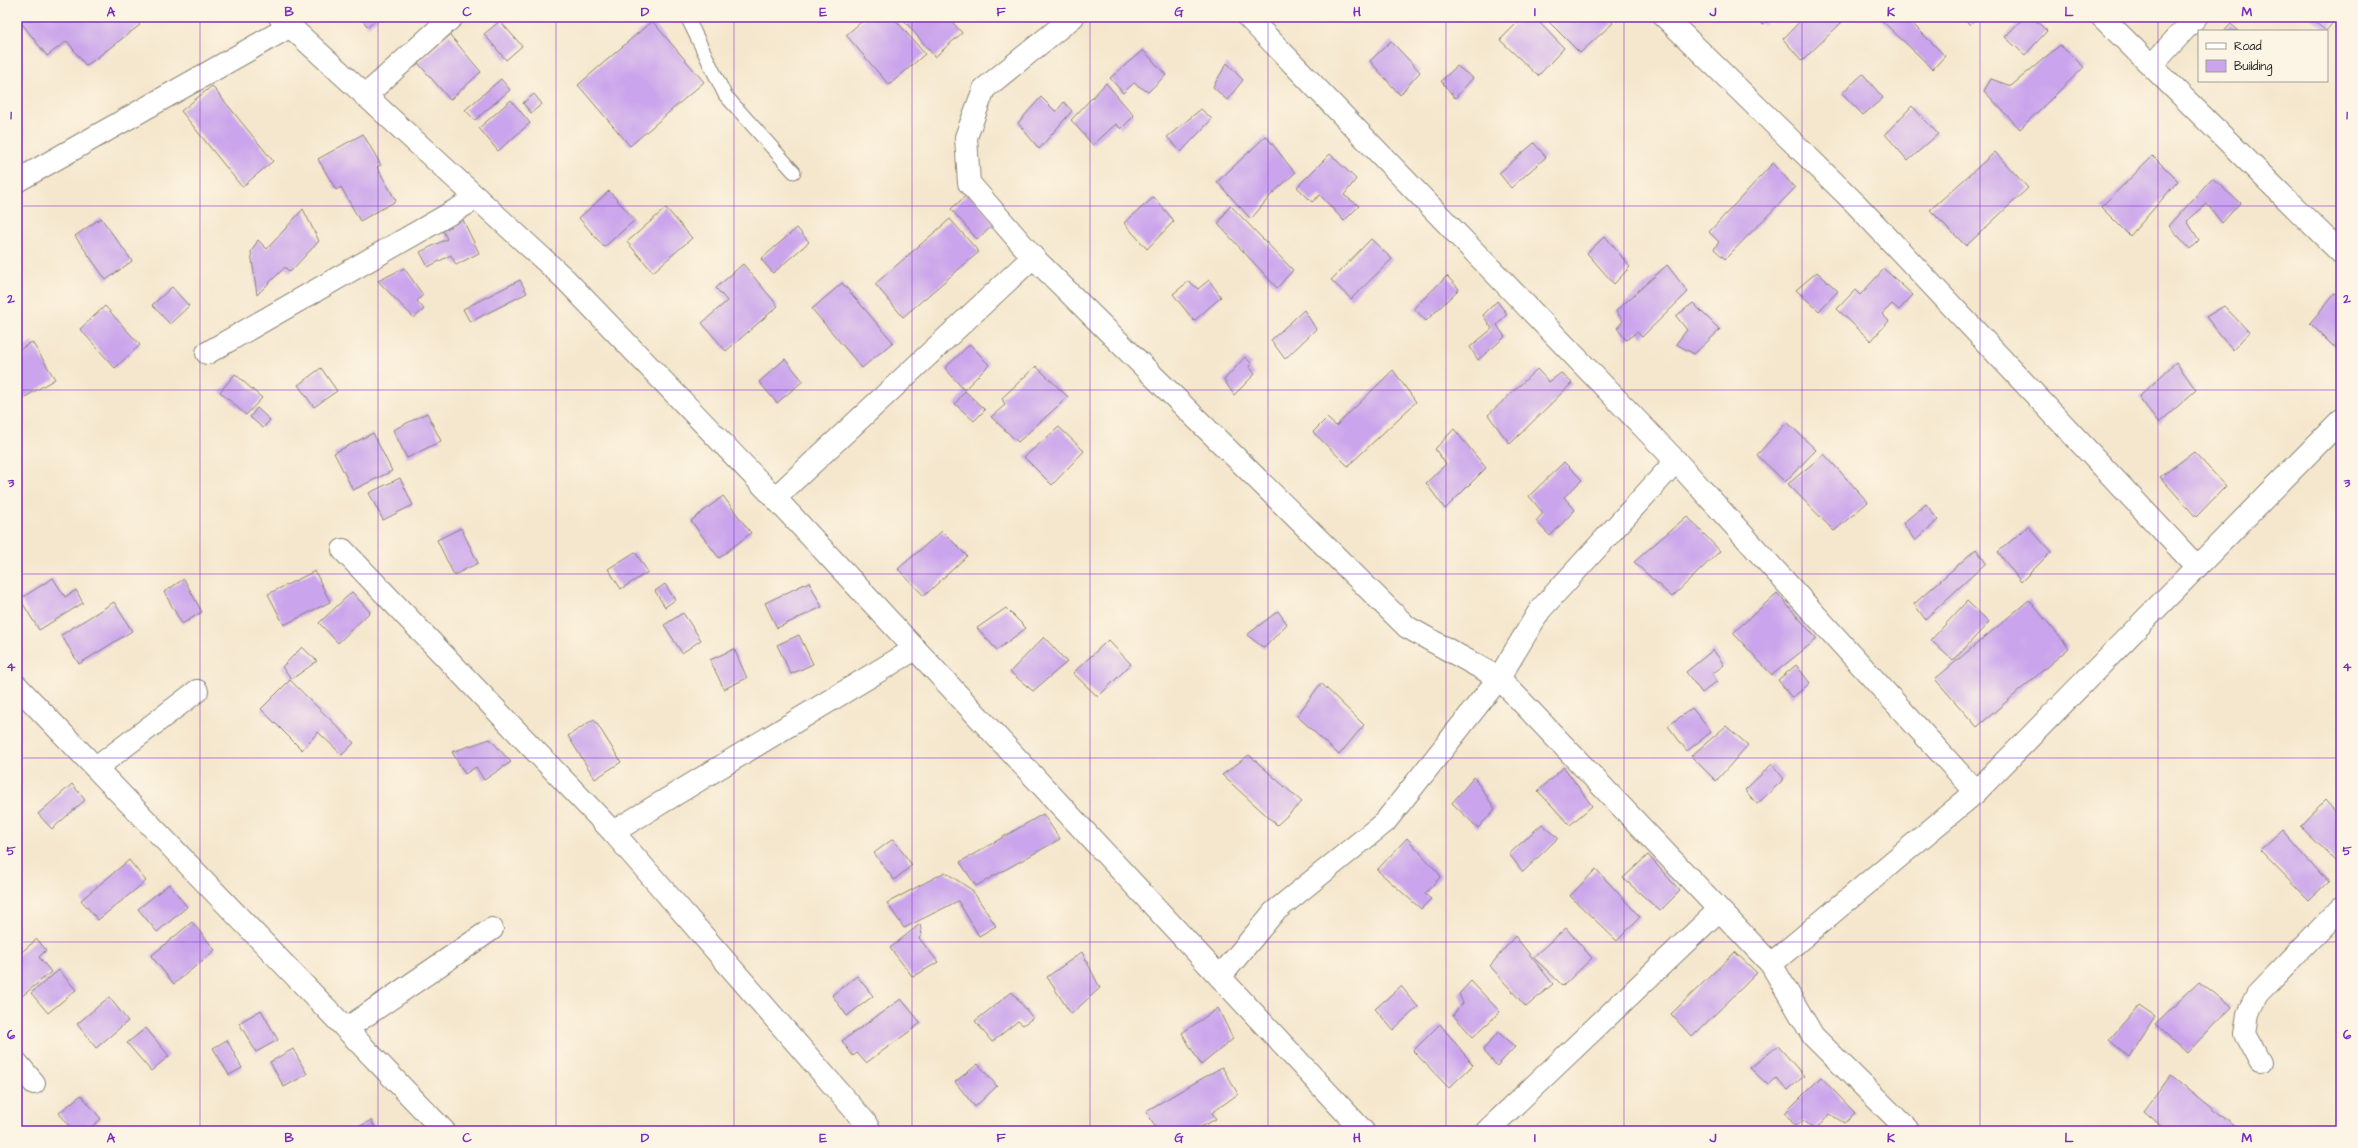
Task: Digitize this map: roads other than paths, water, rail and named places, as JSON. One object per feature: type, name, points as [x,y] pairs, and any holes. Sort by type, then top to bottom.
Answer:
[{"type":"street","points":[[365,96],[452,17]]},
{"type":"street","points":[[1073,17],[984,89],[966,137],[970,183],[1033,257],[1407,627],[1499,678],[1771,964],[1813,1036],[1909,1131]]},
{"type":"street","points":[[1248,17],[1676,461],[1976,792]]},
{"type":"street","points":[[1665,17],[1856,204],[2197,567]]},
{"type":"street","points":[[2102,17],[2152,64],[2341,253]]},
{"type":"street","points":[[2152,64],[2196,17]]},
{"type":"street","points":[[17,181],[284,22],[565,279],[775,498],[1363,1131]]},
{"type":"street","points":[[208,353],[477,198]]},
{"type":"street","points":[[775,498],[1033,257]]},
{"type":"street","points":[[1771,964],[1976,792],[2341,420]]},
{"type":"street","points":[[1220,977],[1274,912],[1385,822],[1499,678],[1540,610],[1676,461]]},
{"type":"street","points":[[343,550],[613,832],[865,1122],[870,1131]]},
{"type":"street","points":[[613,832],[915,649]]},
{"type":"street","points":[[17,686],[444,1131]]},
{"type":"street","points":[[96,768],[197,691]]},
{"type":"street","points":[[2260,1062],[2245,1034],[2248,1014],[2257,995],[2341,908]]},
{"type":"street","points":[[1487,1131],[1719,910]]},
{"type":"street","points":[[346,1029],[492,929]]},
{"type":"street","points":[[17,1063],[34,1083]]},
{"type":"lane","points":[[688,17],[724,95],[794,172]]}]
